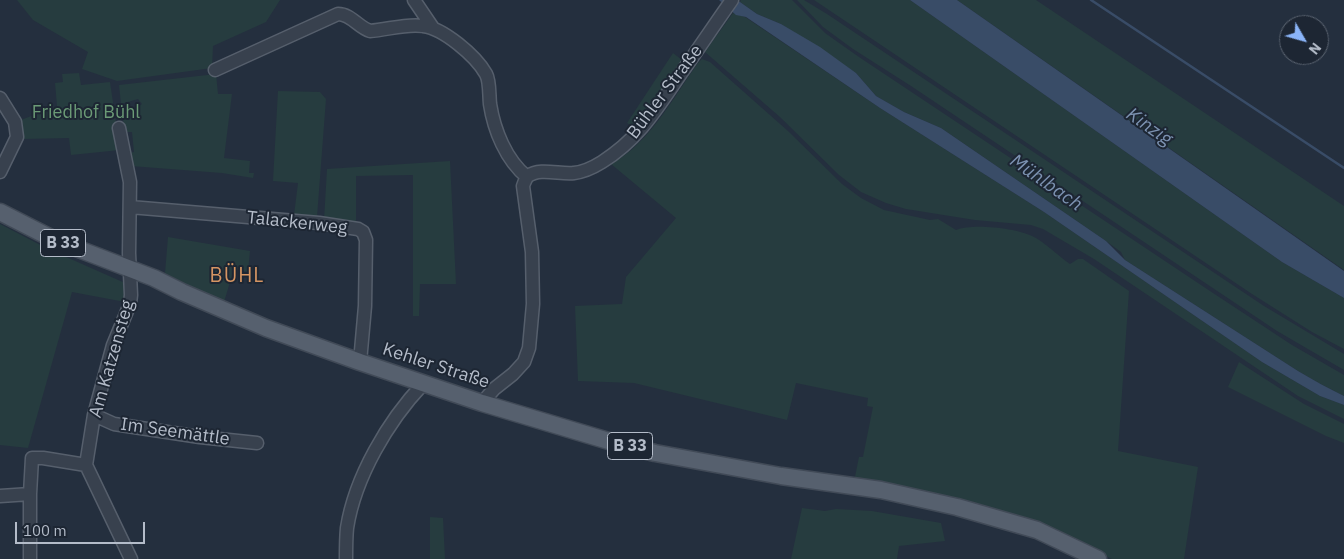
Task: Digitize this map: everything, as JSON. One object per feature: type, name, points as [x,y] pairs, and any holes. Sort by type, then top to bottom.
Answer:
[{"type":"main road","name":"Kehler Straße","points":[[0,212],[55,240],[154,278],[266,328],[422,384],[612,442],[655,452],[781,476],[881,490],[957,507],[1037,530],[1098,559]]},
{"type":"street","points":[[414,0],[433,28]]},
{"type":"street","name":"Bühler Straße","points":[[527,177],[540,172],[573,173],[584,170],[598,164],[623,148],[654,113],[732,0]]},
{"type":"street","points":[[216,70],[338,14],[347,16],[364,29],[370,31],[418,25],[433,28],[462,47],[486,75],[492,120],[499,138],[519,170],[527,177],[523,186],[532,261],[533,304],[529,348],[524,362],[482,402]]},
{"type":"street","points":[[0,98],[15,122],[17,137],[0,172]]},
{"type":"street","name":"Am Katzensteg","points":[[86,465],[94,415],[113,345],[130,304],[131,295],[129,268],[130,182],[120,128]]},
{"type":"street","name":"Talackerweg","points":[[130,207],[319,223],[358,229],[363,232],[366,240],[365,306],[360,362]]},
{"type":"street","points":[[346,559],[347,529],[355,495],[384,434],[412,394],[422,384]]},
{"type":"street","name":"Im Seemättle","points":[[94,415],[114,424],[200,437],[257,443]]},
{"type":"street","points":[[30,559],[32,458],[43,458],[86,465],[130,559]]},
{"type":"street","points":[[0,496],[30,494]]},
{"type":"green space","points":[[17,0],[280,0],[266,22],[213,46],[212,68],[117,81],[82,69],[88,52],[33,20]]},
{"type":"green space","points":[[741,0],[792,0],[825,33],[859,57],[1292,345],[1344,375],[1344,396],[1298,371],[1125,260],[1121,252],[1106,241],[941,128],[904,112],[876,96],[856,73],[781,24],[757,14],[740,2]]},
{"type":"green space","points":[[797,0],[804,0],[827,14],[1264,306],[1344,354],[1344,370],[1277,331],[853,49],[823,27]]},
{"type":"green space","points":[[814,0],[910,0],[1282,262],[1344,298],[1344,349],[1312,332],[1252,294]]},
{"type":"green space","points":[[957,0],[1036,0],[1344,206],[1344,270]]},
{"type":"green space","points":[[733,13],[745,17],[880,108],[1044,212],[1262,362],[1320,396],[1344,405],[1344,419],[1298,396],[1094,259],[1043,229],[1031,225],[975,220],[906,209],[861,192],[839,175],[780,117],[705,52]]},
{"type":"green space","points":[[673,53],[682,60],[635,128],[627,123]]},
{"type":"green space","points":[[702,59],[710,62],[788,131],[842,184],[861,198],[884,210],[930,220],[938,219],[956,230],[983,227],[1025,233],[1042,242],[1070,264],[1078,259],[1083,259],[1129,291],[1118,451],[1198,467],[1184,559],[1112,559],[1100,553],[854,482],[859,457],[863,457],[873,407],[867,406],[868,398],[796,383],[787,420],[634,383],[578,381],[575,306],[622,304],[626,277],[676,218],[611,164],[625,155],[649,132]]},
{"type":"green space","name":"Friedhof Bühl","points":[[79,73],[81,85],[110,82],[120,150],[71,155],[69,138],[22,139],[21,120],[57,106],[55,83],[63,82],[62,74]]},
{"type":"green space","points":[[216,74],[218,94],[232,94],[224,158],[250,161],[249,173],[254,173],[253,178],[222,173],[131,166],[129,153],[134,152],[132,132],[124,132],[123,117],[142,104],[138,99],[121,104],[119,85]]},
{"type":"green space","points":[[278,91],[320,92],[326,99],[317,217],[294,215],[298,183],[273,181]]},
{"type":"green space","points":[[450,161],[456,284],[420,284],[419,316],[413,316],[413,175],[356,176],[356,221],[324,220],[327,169]]},
{"type":"green space","points":[[0,224],[48,249],[125,283],[125,302],[72,292],[28,448],[0,445]]},
{"type":"green space","points":[[168,237],[250,251],[248,272],[234,269],[224,302],[208,297],[165,273]]},
{"type":"green space","points":[[1239,362],[1304,404],[1344,424],[1344,443],[1326,436],[1228,387]]},
{"type":"green space","points":[[802,508],[825,511],[836,509],[872,511],[941,523],[945,541],[899,546],[897,559],[791,559]]},
{"type":"green space","points":[[430,517],[443,518],[445,559],[430,559]]},
{"type":"water","points":[[719,0],[736,0],[757,14],[781,24],[820,47],[856,73],[876,96],[904,112],[941,128],[1106,241],[1125,260],[1298,371],[1344,396],[1344,405],[1320,396],[1262,362],[1044,212],[880,108],[746,17],[736,15]]},
{"type":"water","points":[[910,0],[957,0],[1344,271],[1344,298],[1282,262]]},
{"type":"waterway","points":[[1091,0],[1344,168]]},
{"type":"district","name":"BÜHL","points":[[237,276]]},
{"type":"water label","name":"Kinzig","points":[[1149,127]]},
{"type":"water label","name":"Mühlbach","points":[[1046,183]]}]
